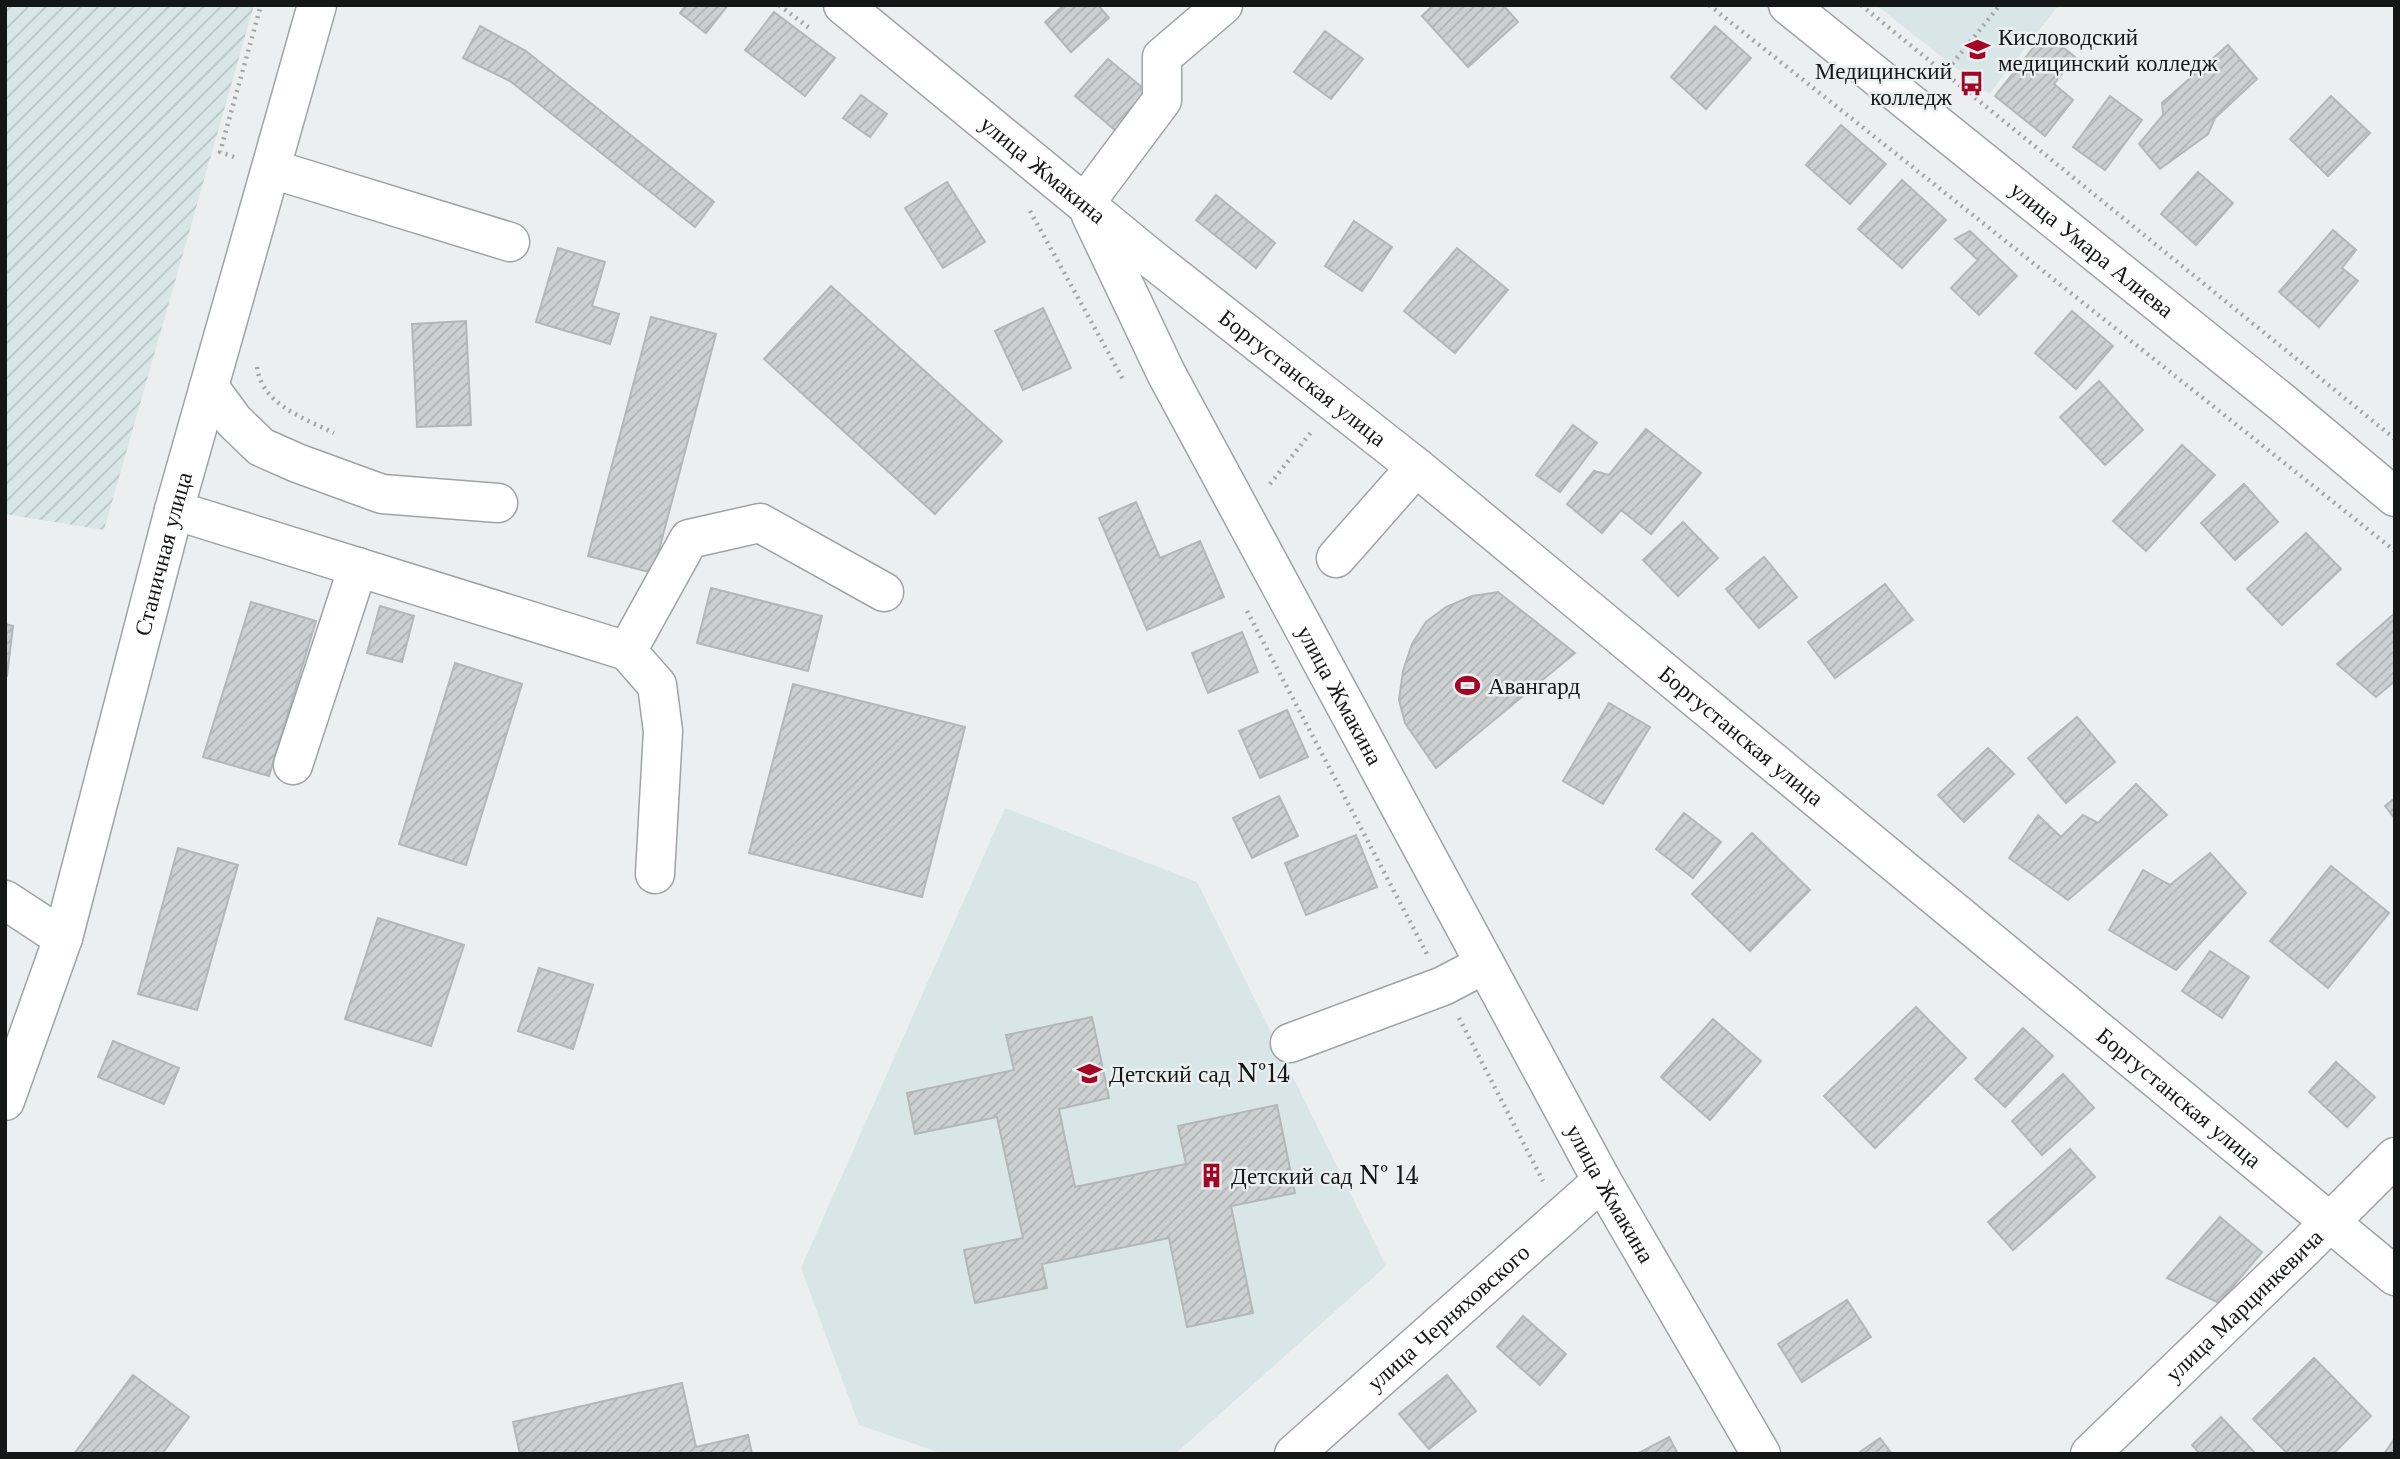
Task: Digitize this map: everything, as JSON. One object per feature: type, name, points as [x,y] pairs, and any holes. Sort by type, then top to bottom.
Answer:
[{"type":"street","name":"Станичная улица","points":[[5,1101],[63,938],[174,510],[317,5]]},
{"type":"street","name":"улица Жмакина","points":[[843,5],[1085,203],[1166,373],[1602,1181],[1761,1454]]},
{"type":"street","points":[[1085,203],[1162,100],[1162,57],[1223,5]]},
{"type":"street","name":"улица Умара Алиева","points":[[1787,5],[2284,404],[2395,497]]},
{"type":"street","points":[[272,169],[510,243]]},
{"type":"street","name":"Боргустанская улица","points":[[1085,203],[1148,256],[1416,467],[2395,1276]]},
{"type":"street","points":[[209,387],[234,421],[261,447],[297,463],[382,494],[498,503]]},
{"type":"street","points":[[1336,558],[1416,467]]},
{"type":"street","points":[[174,510],[627,651],[672,685],[663,731],[655,874]]},
{"type":"street","points":[[627,651],[689,539],[761,523],[884,592]]},
{"type":"street","points":[[293,765],[358,567]]},
{"type":"street","points":[[5,900],[63,938]]},
{"type":"street","points":[[1290,1043],[1443,986],[1485,964]]},
{"type":"street","name":"улица Марцинкевича","points":[[2090,1454],[2395,1157]]},
{"type":"street","name":"улица Черняховского","points":[[1294,1454],[1602,1181]]},
{"type":"path","points":[[261,5],[220,152],[272,169]]},
{"type":"path","points":[[779,5],[823,38]]},
{"type":"path","points":[[1709,5],[2395,551]]},
{"type":"path","points":[[1861,5],[2395,439]]},
{"type":"path","points":[[1945,72],[2000,5]]},
{"type":"path","points":[[1027,205],[1125,383]]},
{"type":"path","points":[[258,359],[257,370],[267,393],[291,412],[336,433]]},
{"type":"path","points":[[1269,486],[1314,429]]},
{"type":"path","points":[[1246,608],[1561,1217]]},
{"type":"shaded area","points":[[5,5],[254,5],[104,530],[5,514]]},
{"type":"shaded area","name":"Кисловодский медицинский колледж","points":[[1876,5],[2059,5],[1989,94]]},
{"type":"shaded area","name":"Детский сад №14","points":[[1005,808],[1197,882],[1386,1266],[1175,1454],[944,1454],[859,1425],[801,1268]]},
{"type":"building","points":[[686,5],[728,5],[706,33],[680,13]]},
{"type":"building","points":[[1064,5],[1098,5],[1109,18],[1071,52],[1045,22]]},
{"type":"building","points":[[1433,5],[1503,5],[1518,22],[1468,67],[1422,16]]},
{"type":"building","points":[[774,12],[835,58],[805,96],[745,50]]},
{"type":"building","points":[[480,26],[526,51],[714,202],[695,227],[510,81],[463,58]]},
{"type":"building","points":[[1715,26],[1751,58],[1706,109],[1671,77]]},
{"type":"building","points":[[1325,31],[1363,59],[1331,99],[1294,72]]},
{"type":"building","points":[[2045,33],[2075,57],[2054,84],[2073,100],[2045,136],[1995,96]]},
{"type":"building","points":[[2228,45],[2257,79],[2215,118],[2208,134],[2160,169],[2139,144],[2163,115],[2162,103]]},
{"type":"building","points":[[1108,59],[1149,93],[1116,131],[1075,96]]},
{"type":"building","points":[[861,95],[887,114],[870,137],[843,118]]},
{"type":"building","points":[[2110,96],[2142,120],[2105,170],[2073,147]]},
{"type":"building","points":[[2331,96],[2370,133],[2328,176],[2290,139]]},
{"type":"building","points":[[1841,125],[1886,164],[1850,204],[1806,165]]},
{"type":"building","points":[[2198,172],[2233,203],[2196,245],[2161,214]]},
{"type":"building","points":[[1902,180],[1946,220],[1902,268],[1858,229]]},
{"type":"building","points":[[947,182],[985,242],[943,268],[905,208]]},
{"type":"building","points":[[1216,195],[1275,243],[1256,268],[1196,220]]},
{"type":"building","points":[[1354,221],[1392,247],[1362,291],[1325,266]]},
{"type":"building","points":[[2333,230],[2356,250],[2342,268],[2358,281],[2319,327],[2279,292]]},
{"type":"building","points":[[1970,231],[2017,276],[1979,315],[1951,288],[1978,260],[1955,239]]},
{"type":"building","points":[[558,248],[605,262],[592,306],[619,314],[610,344],[536,322]]},
{"type":"building","points":[[1457,248],[1508,290],[1455,353],[1404,311]]},
{"type":"building","points":[[831,286],[1002,441],[935,514],[764,359]]},
{"type":"building","points":[[1043,308],[1071,368],[1023,390],[995,331]]},
{"type":"building","points":[[2072,311],[2113,346],[2076,389],[2035,353]]},
{"type":"building","points":[[651,317],[716,334],[653,573],[588,556]]},
{"type":"building","points":[[466,321],[471,425],[417,427],[412,324]]},
{"type":"building","points":[[2099,381],[2143,430],[2105,465],[2060,417]]},
{"type":"building","points":[[1573,425],[1597,443],[1560,492],[1536,475]]},
{"type":"building","points":[[1646,429],[1701,473],[1651,534],[1621,510],[1602,533],[1567,504],[1594,471],[1609,475]]},
{"type":"building","points":[[2182,445],[2215,475],[2146,551],[2113,521]]},
{"type":"building","points":[[2244,484],[2278,522],[2235,560],[2201,523]]},
{"type":"building","points":[[1136,502],[1160,558],[1200,541],[1224,597],[1147,630],[1099,518]]},
{"type":"building","points":[[1683,522],[1718,558],[1678,596],[1643,560]]},
{"type":"building","points":[[2306,533],[2341,569],[2282,625],[2247,589]]},
{"type":"building","points":[[1764,557],[1797,597],[1759,628],[1726,589]]},
{"type":"building","points":[[1885,584],[1913,620],[1835,678],[1808,642]]},
{"type":"building","points":[[711,588],[822,616],[808,671],[697,643]]},
{"type":"building","name":"Авангард","points":[[1498,592],[1575,653],[1436,768],[1405,723],[1399,700],[1403,671],[1412,644],[1426,622],[1446,607],[1472,596]]},
{"type":"building","points":[[251,602],[316,621],[269,776],[203,757]]},
{"type":"building","points":[[380,606],[414,616],[402,662],[367,653]]},
{"type":"building","points":[[2395,613],[2395,681],[2376,697],[2337,664]]},
{"type":"building","points":[[5,624],[13,626],[7,676],[5,676]]},
{"type":"building","points":[[1242,632],[1258,672],[1208,693],[1192,653]]},
{"type":"building","points":[[455,663],[522,684],[466,865],[399,844]]},
{"type":"building","points":[[793,684],[965,727],[922,897],[749,853]]},
{"type":"building","points":[[1609,703],[1650,727],[1603,804],[1563,781]]},
{"type":"building","points":[[1287,710],[1308,757],[1260,778],[1239,731]]},
{"type":"building","points":[[2077,717],[2115,762],[2066,803],[2028,758]]},
{"type":"building","points":[[1988,748],[2014,774],[1964,822],[1938,795]]},
{"type":"building","points":[[2136,784],[2167,815],[2068,900],[2009,858],[2038,815],[2061,837],[2083,815],[2098,823]]},
{"type":"building","points":[[1279,796],[1298,836],[1252,858],[1233,818]]},
{"type":"building","points":[[2395,798],[2395,819],[2385,806]]},
{"type":"building","points":[[1684,813],[1721,842],[1693,878],[1656,849]]},
{"type":"building","points":[[1752,833],[1810,890],[1750,951],[1692,894]]},
{"type":"building","points":[[1356,835],[1377,887],[1306,915],[1285,863]]},
{"type":"building","points":[[178,848],[238,865],[197,1010],[138,994]]},
{"type":"building","points":[[2210,853],[2246,893],[2176,970],[2109,930],[2143,870],[2170,885]]},
{"type":"building","points":[[2331,866],[2389,913],[2328,988],[2270,941]]},
{"type":"building","points":[[378,918],[464,945],[431,1046],[345,1019]]},
{"type":"building","points":[[2210,951],[2249,977],[2222,1018],[2182,991]]},
{"type":"building","points":[[539,968],[593,985],[573,1049],[518,1031]]},
{"type":"building","points":[[1916,1007],[1966,1058],[1875,1148],[1824,1096]]},
{"type":"building","name":"Детский сад № 14","points":[[1092,1017],[1109,1098],[1059,1109],[1075,1187],[1186,1164],[1178,1126],[1277,1105],[1295,1193],[1231,1206],[1253,1313],[1187,1327],[1169,1238],[1042,1264],[1047,1288],[975,1303],[964,1250],[1023,1238],[997,1117],[915,1134],[907,1093],[1014,1070],[1006,1035]]},
{"type":"building","points":[[1713,1019],[1761,1061],[1710,1120],[1661,1077]]},
{"type":"building","points":[[2023,1028],[2053,1056],[2005,1107],[1975,1079]]},
{"type":"building","points":[[113,1041],[179,1068],[164,1104],[98,1077]]},
{"type":"building","points":[[2336,1062],[2375,1097],[2347,1127],[2309,1092]]},
{"type":"building","points":[[2063,1074],[2094,1108],[2042,1155],[2012,1121]]},
{"type":"building","points":[[2070,1149],[2095,1177],[2013,1250],[1988,1222]]},
{"type":"building","points":[[2220,1217],[2262,1252],[2219,1303],[2167,1278]]},
{"type":"building","points":[[1847,1300],[1871,1337],[1802,1382],[1778,1344]]},
{"type":"building","points":[[1523,1316],[1566,1354],[1540,1385],[1497,1347]]},
{"type":"building","points":[[2314,1358],[2371,1416],[2333,1454],[2288,1454],[2253,1419]]},
{"type":"building","points":[[133,1375],[189,1417],[162,1454],[74,1454]]},
{"type":"building","points":[[1447,1375],[1476,1411],[1429,1449],[1399,1414]]},
{"type":"building","points":[[682,1383],[696,1447],[748,1435],[752,1454],[520,1454],[513,1422]]},
{"type":"building","points":[[2221,1417],[2256,1454],[2200,1454],[2192,1445]]},
{"type":"building","points":[[1669,1437],[1678,1454],[1637,1454]]},
{"type":"building","points":[[1880,1438],[1892,1454],[1857,1454]]},
{"type":"building","points":[[2395,1438],[2395,1454],[2384,1454]]},
{"type":"place","name":"Кисловодский медицинский колледж","points":[[1978,50]]},
{"type":"place","name":"Медицинский колледж","points":[[1972,84]]},
{"type":"place","name":"Авангард","points":[[1468,686]]},
{"type":"place","name":"Детский сад №14","points":[[1089,1074]]},
{"type":"place","name":"Детский сад № 14","points":[[1211,1176]]}]
